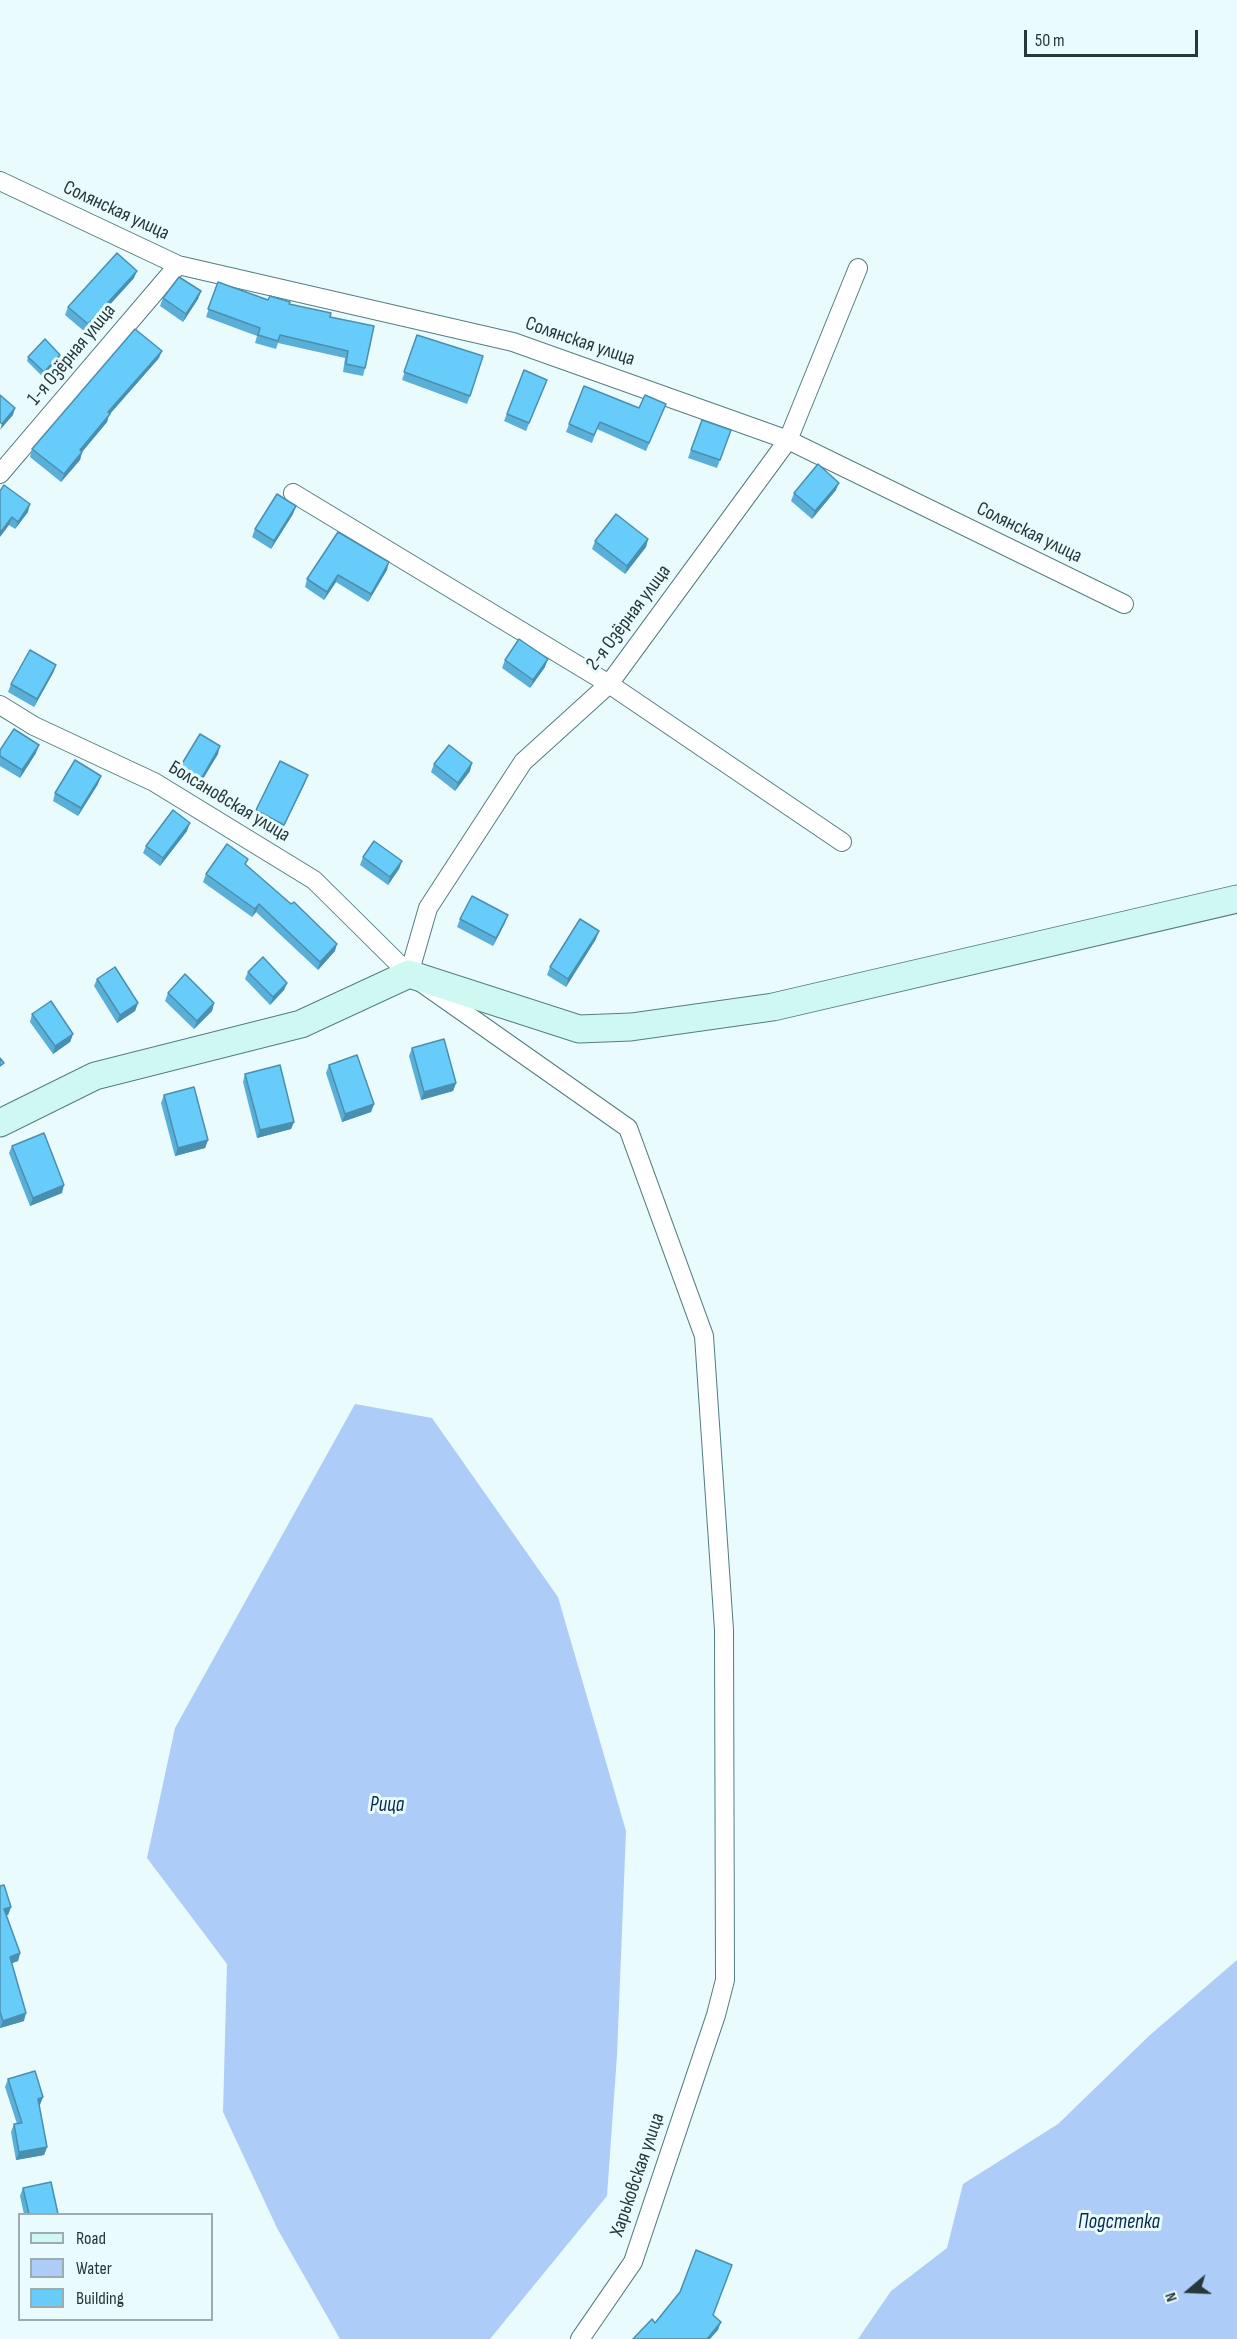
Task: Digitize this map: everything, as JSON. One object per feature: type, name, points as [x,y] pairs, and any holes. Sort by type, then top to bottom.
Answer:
[{"type":"street","name":"Солянская улица","points":[[0,181],[178,265],[513,342],[788,440],[1124,604]]},
{"type":"street","name":"1-я Озёрная улица","points":[[0,474],[178,265]]},
{"type":"street","name":"2-я Озёрная улица","points":[[409,974],[428,908],[524,762],[609,684],[788,440],[858,268]]},
{"type":"street","points":[[293,493],[609,684],[842,842]]},
{"type":"street","name":"Болсановская улица","points":[[0,705],[34,726],[154,783],[314,880],[409,974],[628,1128],[704,1336],[724,1630],[725,1980],[716,2015]]},
{"type":"street","points":[[0,1123],[95,1076],[301,1024],[409,974],[579,1029],[631,1027],[773,1007],[1237,899]]},
{"type":"street","name":"Харьковская улица","points":[[580,2339],[633,2262],[716,2015]]},
{"type":"water","name":"Рица","points":[[355,1404],[432,1418],[558,1597],[626,1831],[617,2055],[607,2196],[490,2339],[340,2339],[277,2228],[223,2112],[227,1964],[147,1858],[175,1728]]},
{"type":"water","name":"Подстепка","points":[[1237,1960],[1237,2339],[858,2339],[891,2291],[947,2248],[963,2184],[1058,2124],[1150,2035]]},
{"type":"building","points":[[117,253],[137,271],[88,324],[68,307]]},
{"type":"building","points":[[179,277],[201,291],[186,314],[163,298]]},
{"type":"building","points":[[218,282],[268,300],[270,296],[290,302],[289,304],[331,313],[330,317],[374,326],[365,368],[346,364],[348,351],[280,335],[278,341],[258,335],[260,328],[208,309]]},
{"type":"building","points":[[135,329],[162,351],[108,412],[110,414],[80,450],[82,452],[64,474],[32,449]]},
{"type":"building","points":[[417,335],[483,356],[470,396],[404,372]]},
{"type":"building","points":[[45,339],[60,355],[44,372],[28,357]]},
{"type":"building","points":[[524,370],[547,380],[529,423],[507,414]]},
{"type":"building","points":[[584,386],[639,408],[645,395],[666,404],[649,443],[600,422],[594,435],[569,424]]},
{"type":"building","points":[[0,395],[15,408],[2,424],[0,422]]},
{"type":"building","points":[[702,420],[731,430],[720,460],[691,450]]},
{"type":"building","points":[[818,464],[839,483],[815,511],[794,493]]},
{"type":"building","points":[[4,485],[30,504],[18,522],[12,517],[0,533],[0,491]]},
{"type":"building","points":[[277,494],[296,506],[274,541],[255,529]]},
{"type":"building","points":[[616,514],[648,539],[627,566],[595,541]]},
{"type":"building","points":[[338,532],[389,562],[371,594],[338,575],[327,592],[307,579]]},
{"type":"building","points":[[519,639],[548,659],[533,680],[505,660]]},
{"type":"building","points":[[30,650],[56,665],[37,699],[11,684]]},
{"type":"building","points":[[14,729],[39,745],[22,770],[0,756],[0,750]]},
{"type":"building","points":[[200,734],[220,746],[201,779],[180,767]]},
{"type":"building","points":[[449,745],[472,763],[458,783],[434,764]]},
{"type":"building","points":[[75,760],[101,776],[81,808],[55,793]]},
{"type":"building","points":[[280,761],[308,775],[284,825],[256,810]]},
{"type":"building","points":[[173,810],[190,823],[163,858],[146,846]]},
{"type":"building","points":[[374,841],[402,861],[390,877],[363,857]]},
{"type":"building","points":[[227,844],[248,859],[245,864],[291,904],[294,902],[337,944],[320,962],[259,904],[255,909],[206,874]]},
{"type":"building","points":[[472,896],[508,915],[496,938],[460,919]]},
{"type":"building","points":[[580,919],[599,931],[568,979],[550,967]]},
{"type":"building","points":[[263,957],[287,983],[273,997],[248,972]]},
{"type":"building","points":[[115,967],[138,1003],[120,1015],[97,979]]},
{"type":"building","points":[[185,974],[214,1003],[197,1021],[168,993]]},
{"type":"building","points":[[51,1001],[73,1034],[55,1046],[32,1014]]},
{"type":"building","points":[[444,1039],[456,1083],[424,1092],[412,1048]]},
{"type":"building","points":[[357,1055],[374,1104],[345,1114],[329,1065]]},
{"type":"building","points":[[280,1065],[294,1122],[260,1130],[245,1074]]},
{"type":"building","points":[[194,1087],[208,1140],[178,1148],[164,1095]]},
{"type":"building","points":[[44,1133],[64,1185],[33,1198],[12,1146]]},
{"type":"building","points":[[4,1885],[11,1907],[4,1909],[20,1953],[10,1957],[26,2013],[3,2021],[0,2012],[0,1886]]},
{"type":"building","points":[[35,2071],[43,2097],[38,2099],[47,2147],[19,2152],[14,2124],[22,2123],[8,2079]]},
{"type":"building","points":[[51,2182],[58,2213],[29,2213],[23,2188]]},
{"type":"building","points":[[696,2250],[732,2265],[713,2315],[721,2322],[707,2339],[633,2339],[652,2319],[655,2323],[680,2292]]}]
